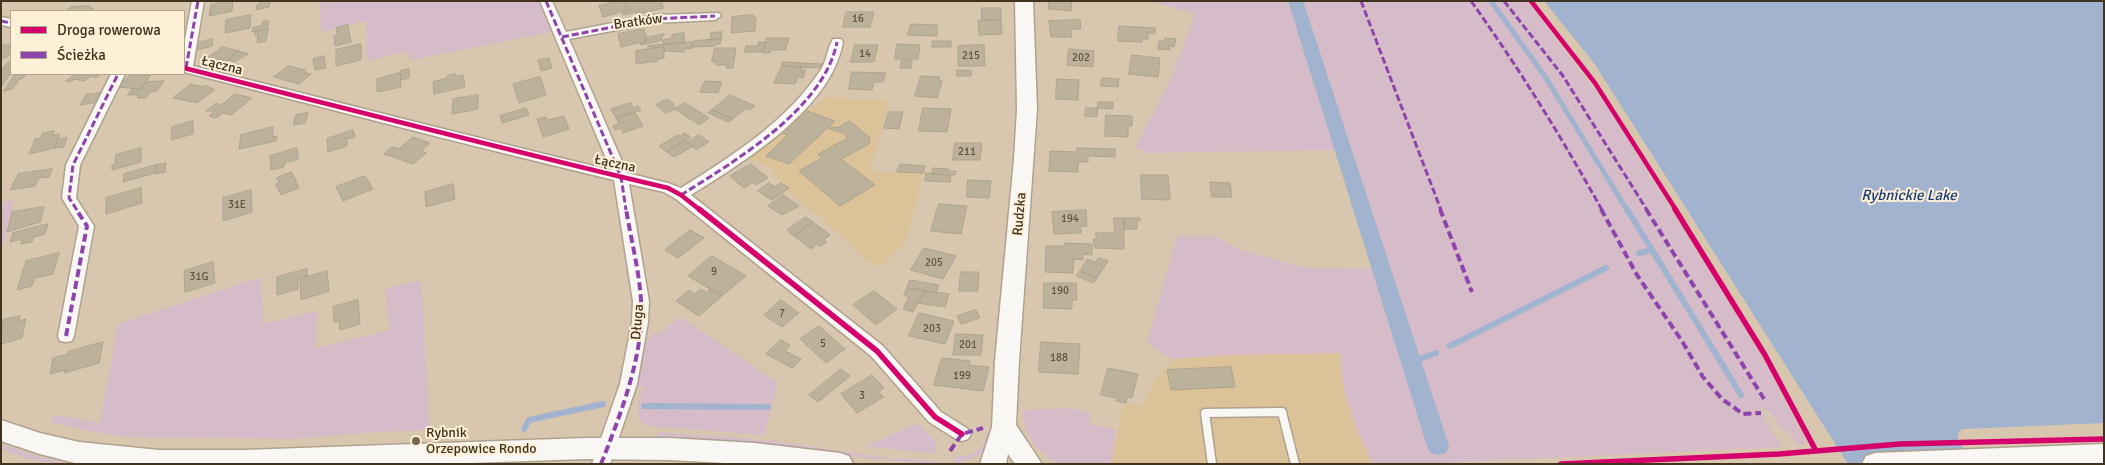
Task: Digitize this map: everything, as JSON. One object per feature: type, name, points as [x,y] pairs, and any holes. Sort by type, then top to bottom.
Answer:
[{"type":"main road","name":"Rudzka","points":[[993,464],[1004,427],[1007,361],[1026,134],[1024,1]]},
{"type":"main road","points":[[1004,427],[1027,464]]},
{"type":"main road","points":[[1,430],[34,442],[78,453],[110,458],[159,461],[604,456],[727,451],[840,464]]},
{"type":"main road","points":[[1875,464],[2104,454]]},
{"type":"main road","points":[[1002,464],[1014,462],[1027,464]]},
{"type":"street","points":[[185,68],[198,1]]},
{"type":"street","points":[[546,1],[621,177]]},
{"type":"street","name":"Bratków","points":[[562,37],[654,19],[715,16]]},
{"type":"street","points":[[681,195],[737,158],[779,125],[807,98],[827,72],[834,58],[838,42]]},
{"type":"street","name":"Łączna","points":[[185,68],[602,174],[668,188],[681,195],[877,351],[935,417],[962,434]]},
{"type":"street","points":[[66,336],[87,226],[69,198],[73,165],[118,75]]},
{"type":"street","name":"Długa","points":[[604,456],[629,387],[641,315],[636,260],[621,177]]},
{"type":"lane","points":[[1212,464],[1205,413],[1282,412],[1295,464]]},
{"type":"path","points":[[1761,413],[1768,412],[1780,431],[1785,430],[1798,451]]},
{"type":"path","points":[[943,464],[945,458]]},
{"type":"shaded area","points":[[319,1],[539,1],[551,32],[411,60],[406,51],[367,61],[366,21],[321,32]]},
{"type":"shaded area","points":[[1150,1],[1527,1],[1607,106],[1764,360],[1805,440],[1805,445],[1797,445],[1787,429],[1781,429],[1771,413],[1758,407],[1782,447],[1443,463],[1372,464],[1355,424],[1346,396],[1342,381],[1341,353],[1226,355],[1173,359],[1147,343],[1177,236],[1215,236],[1241,250],[1306,268],[1378,269],[1338,150],[1147,153],[1135,148],[1170,80],[1195,14]]},
{"type":"shaded area","points":[[824,97],[889,101],[870,172],[923,173],[907,239],[881,267],[865,260],[844,238],[788,192],[770,168],[748,157],[799,112],[816,105]]},
{"type":"shaded area","points":[[14,200],[1,253],[1,203]]},
{"type":"shaded area","points":[[261,277],[263,324],[317,311],[316,348],[390,330],[385,289],[421,280],[430,430],[376,432],[294,439],[127,437],[50,422],[55,415],[100,423],[118,324]]},
{"type":"shaded area","points":[[680,317],[778,383],[764,435],[647,426],[642,422],[638,408],[644,387],[636,385],[647,341],[652,333],[652,335],[661,332]]},
{"type":"shaded area","points":[[1342,353],[1340,366],[1351,415],[1372,464],[1111,464],[1123,404],[1143,405],[1155,380],[1173,359],[1226,355]]},
{"type":"shaded area","points":[[1068,408],[1089,413],[1090,424],[1116,430],[1111,464],[1055,464],[1032,441],[1028,435],[1023,410]]},
{"type":"shaded area","points":[[919,423],[937,444],[936,454],[866,446]]},
{"type":"shaded area","points":[[988,431],[991,431],[987,450],[969,460],[954,463],[955,456],[967,455],[977,451],[984,442]]},
{"type":"shaded area","points":[[658,432],[774,441],[888,458],[936,461],[935,464],[862,458],[795,447],[655,436]]},
{"type":"shaded area","points":[[1,444],[40,457],[70,464],[44,462],[18,456],[1,449]]},
{"type":"water","name":"Rybnickie Lake","points":[[1544,1],[2104,1],[2104,423],[1963,429],[1958,432],[1958,440],[1973,464],[1848,464],[1594,63]]},
{"type":"building","points":[[218,1],[233,1],[232,11],[209,16],[211,5],[218,3]]},
{"type":"building","points":[[260,1],[270,1],[269,7],[256,10]]},
{"type":"building","points":[[624,1],[628,10],[603,17],[599,6]]},
{"type":"building","points":[[624,1],[661,1],[664,8],[638,14],[637,12],[623,15],[622,12],[628,10]]},
{"type":"building","points":[[1049,1],[1071,1],[1072,11],[1049,9]]},
{"type":"building","points":[[90,6],[89,8],[94,8],[92,10],[67,10],[70,7]]},
{"type":"building","points":[[982,8],[1001,8],[1001,20],[982,20]]},
{"type":"building","points":[[846,12],[874,12],[870,27],[843,27]]},
{"type":"building","points":[[251,15],[250,28],[225,33],[226,20]]},
{"type":"building","points":[[753,15],[753,18],[756,17],[755,31],[731,33],[732,17]]},
{"type":"building","points":[[1001,20],[1002,34],[979,35],[978,21]]},
{"type":"building","points":[[1080,20],[1081,29],[1071,29],[1072,37],[1051,37],[1049,21]]},
{"type":"building","points":[[268,21],[268,29],[252,32],[253,27],[262,26],[262,22]]},
{"type":"building","points":[[911,24],[937,25],[937,36],[908,35]]},
{"type":"building","points":[[348,25],[351,42],[335,46],[334,36],[337,35],[336,28]]},
{"type":"building","points":[[1119,26],[1155,28],[1155,34],[1148,33],[1148,39],[1142,39],[1142,42],[1118,41]]},
{"type":"building","points":[[268,29],[266,41],[257,43],[258,34],[255,35],[255,32]]},
{"type":"building","points":[[644,29],[647,41],[621,47],[618,34]]},
{"type":"building","points":[[722,32],[721,39],[710,40],[711,33]]},
{"type":"building","points":[[684,33],[685,43],[663,45],[663,40],[672,38],[672,35]]},
{"type":"building","points":[[664,34],[662,40],[641,45],[640,43],[647,41],[646,38]]},
{"type":"building","points":[[767,38],[789,38],[785,50],[771,50],[770,53],[764,53],[762,52]]},
{"type":"building","points":[[1165,38],[1176,39],[1174,47],[1170,46],[1169,50],[1158,49],[1159,41],[1164,41]]},
{"type":"building","points":[[213,39],[212,46],[196,50],[197,43]]},
{"type":"building","points":[[721,39],[720,44],[715,44],[715,46],[693,47],[694,41]]},
{"type":"building","points":[[933,41],[951,41],[951,47],[932,47]]},
{"type":"building","points":[[693,42],[692,48],[684,49],[684,52],[664,51],[664,47],[647,49],[648,46]]},
{"type":"building","points":[[759,42],[766,42],[762,52],[744,52],[746,46],[757,46]]},
{"type":"building","points":[[361,44],[361,60],[336,66],[336,50]]},
{"type":"building","points":[[897,44],[920,45],[918,59],[895,59]]},
{"type":"building","points":[[1,45],[10,45],[10,53],[6,58],[1,58]]},
{"type":"building","points":[[855,45],[878,45],[874,62],[851,62]]},
{"type":"building","points":[[984,45],[985,66],[958,66],[958,46]]},
{"type":"building","points":[[223,47],[239,51],[224,63],[207,58]]},
{"type":"building","points":[[664,47],[664,58],[658,59],[658,61],[636,64],[636,51]]},
{"type":"building","points":[[715,48],[736,48],[733,68],[726,68],[727,65],[716,65],[716,62],[712,62]]},
{"type":"building","points":[[1069,49],[1094,51],[1093,67],[1067,65]]},
{"type":"building","points":[[239,51],[248,54],[234,62],[228,60]]},
{"type":"building","points":[[1132,55],[1160,58],[1158,77],[1129,74]]},
{"type":"building","points":[[324,56],[326,68],[315,70],[313,59]]},
{"type":"building","points":[[549,58],[552,68],[541,71],[538,60]]},
{"type":"building","points":[[902,60],[912,60],[911,68],[900,68]]},
{"type":"building","points":[[10,62],[10,74],[1,87],[1,71],[7,63]]},
{"type":"building","points":[[783,62],[822,64],[820,68],[782,66]]},
{"type":"building","points":[[289,66],[306,70],[303,72],[311,74],[299,84],[274,77]]},
{"type":"building","points":[[782,66],[802,67],[801,70],[806,70],[803,78],[798,77],[795,84],[774,83]]},
{"type":"building","points":[[409,69],[409,78],[401,80],[400,71]]},
{"type":"building","points":[[957,70],[972,71],[971,76],[957,76]]},
{"type":"building","points":[[852,72],[886,73],[883,82],[874,82],[872,90],[849,89]]},
{"type":"building","points":[[400,73],[401,87],[377,92],[377,79]]},
{"type":"building","points":[[455,74],[456,76],[463,75],[465,87],[434,94],[433,82]]},
{"type":"building","points":[[14,75],[25,75],[12,89],[4,91]]},
{"type":"building","points":[[75,75],[100,75],[96,78],[91,76],[84,81],[75,79],[70,82],[66,81]]},
{"type":"building","points":[[131,75],[151,75],[140,89],[117,87]]},
{"type":"building","points":[[921,76],[940,77],[939,81],[942,81],[937,98],[915,96]]},
{"type":"building","points":[[540,77],[546,95],[519,103],[513,84]]},
{"type":"building","points":[[1102,78],[1119,79],[1118,87],[1101,86]]},
{"type":"building","points":[[1057,79],[1079,80],[1078,100],[1056,99]]},
{"type":"building","points":[[164,81],[157,91],[150,92],[146,98],[137,98],[139,95],[127,95],[132,89],[140,89],[147,82]]},
{"type":"building","points":[[705,81],[722,82],[718,93],[700,92]]},
{"type":"building","points":[[191,84],[203,87],[205,85],[215,90],[197,103],[173,98]]},
{"type":"building","points":[[104,92],[98,102],[80,105],[86,95]]},
{"type":"building","points":[[235,94],[252,98],[231,115],[222,113],[216,118],[209,116],[215,111],[206,111],[216,103],[221,105]]},
{"type":"building","points":[[478,95],[478,109],[452,114],[453,99]]},
{"type":"building","points":[[730,95],[755,106],[750,110],[746,108],[733,119],[712,110]]},
{"type":"building","points":[[667,99],[673,103],[675,109],[666,113],[656,105]]},
{"type":"building","points":[[1098,102],[1113,102],[1113,109],[1098,108]]},
{"type":"building","points":[[631,103],[633,108],[638,106],[641,110],[616,118],[611,109]]},
{"type":"building","points":[[685,103],[709,118],[699,125],[675,109]]},
{"type":"building","points":[[526,108],[529,115],[502,123],[500,116]]},
{"type":"building","points":[[923,108],[951,109],[947,132],[919,131]]},
{"type":"building","points":[[1086,108],[1098,108],[1097,117],[1085,116]]},
{"type":"building","points":[[712,110],[733,119],[728,122],[708,113]]},
{"type":"building","points":[[807,111],[835,121],[789,164],[766,156],[788,135],[784,134]]},
{"type":"building","points":[[635,112],[643,126],[623,133],[621,128],[615,130],[613,126],[619,124],[616,118]]},
{"type":"building","points":[[889,112],[903,112],[899,129],[884,128]]},
{"type":"building","points":[[308,113],[305,123],[293,125],[296,115]]},
{"type":"building","points":[[1106,115],[1132,116],[1132,126],[1128,126],[1128,137],[1105,136]]},
{"type":"building","points":[[564,116],[569,129],[543,137],[537,119],[546,117],[547,120]]},
{"type":"building","points":[[193,121],[193,134],[171,140],[172,127]]},
{"type":"building","points":[[850,121],[870,138],[869,144],[841,159],[875,185],[840,206],[799,171],[822,158],[818,154],[848,138],[843,133],[828,128],[839,127]]},
{"type":"building","points":[[273,127],[273,137],[277,136],[276,141],[239,149],[241,135]]},
{"type":"building","points":[[353,130],[355,137],[347,139],[347,146],[328,152],[327,139]]},
{"type":"building","points":[[54,131],[52,135],[60,134],[55,148],[29,154],[35,139],[40,138],[42,134]]},
{"type":"building","points":[[685,133],[691,137],[667,152],[659,146],[678,135],[680,136]]},
{"type":"building","points":[[699,135],[709,142],[696,150],[688,142]]},
{"type":"building","points":[[413,137],[430,143],[421,151],[426,153],[413,164],[384,154],[392,147],[398,149]]},
{"type":"building","points":[[67,138],[64,147],[55,148],[58,139]]},
{"type":"building","points":[[685,140],[693,146],[674,157],[667,152]]},
{"type":"building","points":[[955,143],[982,143],[980,160],[953,160]]},
{"type":"building","points":[[141,148],[141,162],[112,170],[116,155]]},
{"type":"building","points":[[297,148],[298,159],[284,163],[284,167],[271,170],[270,156]]},
{"type":"building","points":[[1077,148],[1115,149],[1115,157],[1088,156],[1088,162],[1078,162],[1078,172],[1049,171],[1050,151],[1076,152]]},
{"type":"building","points":[[166,163],[165,172],[155,174],[156,165]]},
{"type":"building","points":[[751,164],[768,178],[756,185],[753,182],[744,188],[730,176]]},
{"type":"building","points":[[900,164],[925,166],[923,173],[897,172]]},
{"type":"building","points":[[156,165],[155,173],[123,182],[124,174]]},
{"type":"building","points":[[933,168],[956,171],[955,175],[932,174]]},
{"type":"building","points":[[52,169],[49,177],[39,178],[35,186],[10,190],[18,174]]},
{"type":"building","points":[[292,172],[299,188],[281,195],[276,184],[279,183],[277,178]]},
{"type":"building","points":[[926,173],[951,175],[950,182],[925,181]]},
{"type":"building","points":[[1141,175],[1168,175],[1170,200],[1142,199]]},
{"type":"building","points":[[365,176],[373,189],[343,201],[336,187]]},
{"type":"building","points":[[968,180],[991,181],[989,198],[967,197]]},
{"type":"building","points":[[1210,182],[1230,183],[1232,197],[1212,197]]},
{"type":"building","points":[[769,183],[775,187],[781,183],[789,188],[772,200],[758,191]]},
{"type":"building","points":[[453,184],[455,199],[426,207],[425,192]]},
{"type":"building","points":[[141,188],[142,203],[106,214],[106,198]]},
{"type":"building","points":[[251,190],[252,212],[223,221],[223,198]]},
{"type":"building","points":[[783,195],[799,206],[782,215],[768,206]]},
{"type":"building","points":[[939,204],[967,206],[961,234],[931,231]]},
{"type":"building","points":[[44,207],[40,222],[7,232],[12,212]]},
{"type":"building","points":[[1086,210],[1087,226],[1080,227],[1081,233],[1054,234],[1052,212]]},
{"type":"building","points":[[806,217],[813,222],[794,236],[787,230]]},
{"type":"building","points":[[1114,218],[1124,218],[1125,231],[1115,231]]},
{"type":"building","points":[[1124,218],[1140,218],[1140,221],[1137,221],[1137,229],[1124,229]]},
{"type":"building","points":[[813,222],[830,235],[824,240],[827,242],[820,246],[817,244],[811,249],[794,236]]},
{"type":"building","points":[[48,224],[45,234],[34,237],[32,242],[21,244],[22,239],[10,242],[13,233]]},
{"type":"building","points":[[690,230],[704,238],[678,258],[665,250]]},
{"type":"building","points":[[1096,233],[1124,233],[1124,249],[1095,248],[1093,239],[1096,239]]},
{"type":"building","points":[[1065,243],[1092,244],[1092,255],[1083,254],[1083,260],[1074,259],[1073,273],[1045,272],[1046,246],[1065,246]]},
{"type":"building","points":[[924,248],[956,256],[943,279],[911,270]]},
{"type":"building","points":[[59,253],[53,274],[35,278],[32,286],[17,290],[26,261]]},
{"type":"building","points":[[712,256],[746,276],[722,296],[688,276]]},
{"type":"building","points":[[1099,258],[1108,261],[1097,278],[1080,271],[1087,259],[1096,262]]},
{"type":"building","points":[[213,262],[215,283],[185,292],[184,271]]},
{"type":"building","points":[[307,269],[307,276],[298,279],[298,289],[277,295],[277,277]]},
{"type":"building","points":[[327,271],[329,291],[301,300],[300,279]]},
{"type":"building","points":[[1080,271],[1097,278],[1094,283],[1076,276]]},
{"type":"building","points":[[961,272],[979,272],[978,291],[959,291]]},
{"type":"building","points":[[910,280],[939,285],[936,292],[907,288]]},
{"type":"building","points":[[1044,283],[1076,283],[1077,300],[1072,300],[1072,309],[1044,308]]},
{"type":"building","points":[[907,288],[925,291],[913,312],[903,309],[909,297],[904,295]]},
{"type":"building","points":[[701,289],[707,293],[710,289],[722,296],[699,316],[676,301],[689,290],[694,294]]},
{"type":"building","points":[[874,291],[897,309],[876,325],[853,305]]},
{"type":"building","points":[[925,291],[949,294],[945,307],[917,303]]},
{"type":"building","points":[[358,300],[360,324],[340,330],[339,321],[334,322],[333,307]]},
{"type":"building","points":[[781,300],[799,313],[782,327],[764,315]]},
{"type":"building","points":[[976,310],[980,318],[961,324],[957,316]]},
{"type":"building","points":[[919,313],[954,321],[945,344],[909,336]]},
{"type":"building","points":[[20,316],[19,321],[26,319],[22,338],[1,344],[3,320]]},
{"type":"building","points":[[819,326],[845,349],[826,363],[800,339]]},
{"type":"building","points":[[956,334],[983,335],[981,355],[953,355]]},
{"type":"building","points":[[781,340],[790,345],[785,351],[801,359],[792,368],[766,354]]},
{"type":"building","points":[[103,342],[99,363],[64,373],[65,370],[50,374],[53,358]]},
{"type":"building","points":[[1041,342],[1080,344],[1078,374],[1039,372]]},
{"type":"building","points":[[942,358],[970,361],[969,365],[989,367],[983,391],[934,385]]},
{"type":"building","points":[[1231,367],[1235,387],[1171,390],[1167,370]]},
{"type":"building","points":[[1108,368],[1138,374],[1132,398],[1127,397],[1126,403],[1116,401],[1117,398],[1101,395]]},
{"type":"building","points":[[841,369],[850,376],[818,402],[809,395]]},
{"type":"building","points":[[872,375],[884,388],[878,392],[884,397],[857,413],[841,394]]},
{"type":"waterway","points":[[1295,1],[1438,446]]},
{"type":"waterway","points":[[1491,1],[1546,78],[1627,210]]},
{"type":"waterway","points":[[1627,209],[1741,395]]},
{"type":"waterway","points":[[1639,253],[1652,250]]},
{"type":"waterway","points":[[1450,346],[1606,268]]},
{"type":"waterway","points":[[1411,362],[1436,353]]},
{"type":"waterway","points":[[524,429],[529,420],[603,404]]},
{"type":"waterway","points":[[644,406],[768,407]]},
{"type":"marked path","points":[[186,68],[198,1]]},
{"type":"marked path","points":[[546,1],[621,177],[641,301],[638,343],[634,364],[623,405],[601,464]]},
{"type":"marked path","points":[[1361,1],[1472,292]]},
{"type":"marked path","points":[[1471,1],[1502,44],[1561,136],[1637,275],[1682,341],[1703,377],[1722,399],[1743,414],[1761,413]]},
{"type":"marked path","points":[[1504,1],[1563,76],[1764,399]]},
{"type":"marked path","points":[[562,37],[654,19],[715,16]]},
{"type":"marked path","points":[[1,21],[10,23]]},
{"type":"marked path","points":[[681,195],[741,156],[799,107],[829,68],[834,57],[837,42]]},
{"type":"marked path","points":[[66,336],[87,226],[69,198],[73,165],[118,75]]},
{"type":"marked path","points":[[950,451],[962,434],[983,428]]},
{"type":"cycle path","points":[[1531,1],[1595,83],[1641,153],[1765,355],[1815,449]]},
{"type":"cycle path","points":[[185,68],[394,120],[481,144],[668,188],[681,195],[877,351],[935,417],[962,434]]},
{"type":"cycle path","points":[[1561,464],[1779,454],[1819,449],[1900,444],[2104,439]]},
{"type":"place","name":"Rybnik Orzepowice Rondo","points":[[416,441]]}]
